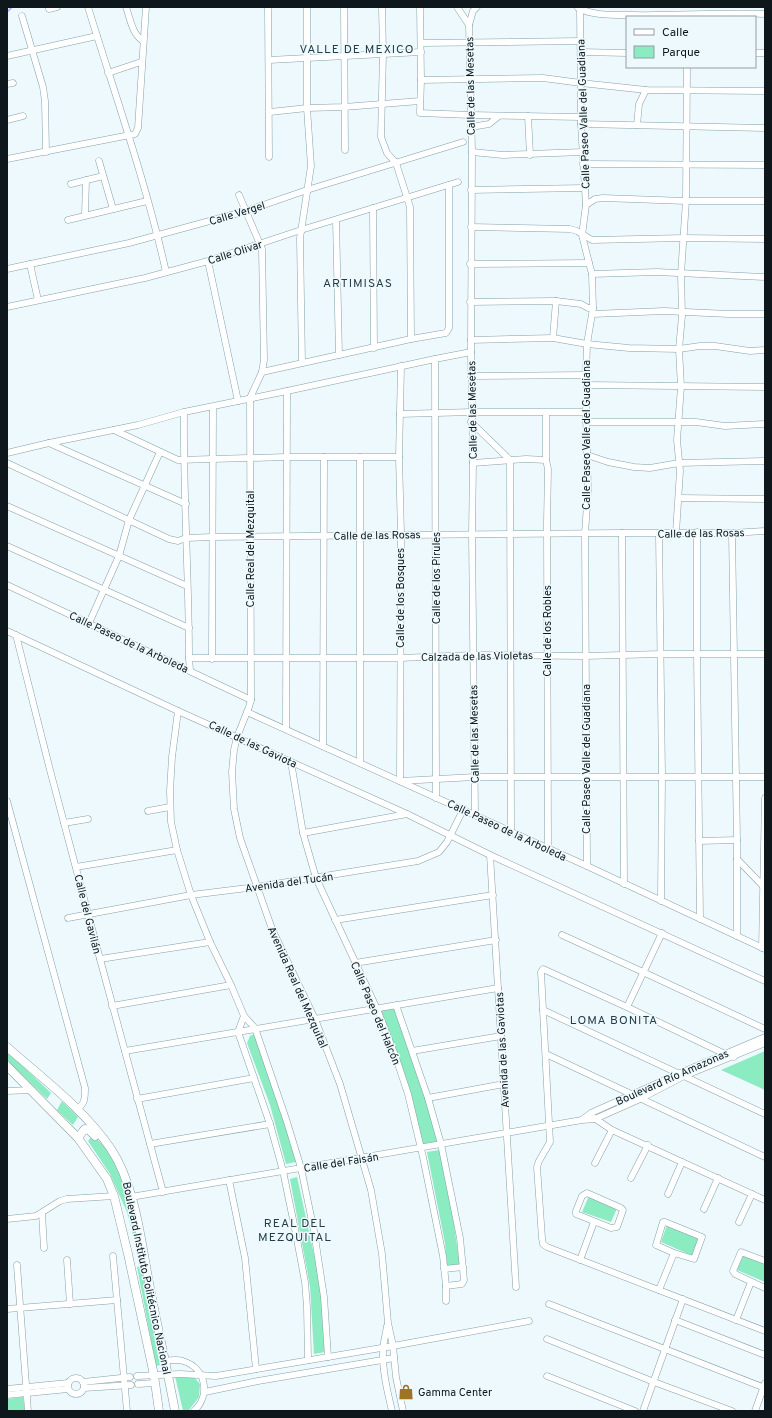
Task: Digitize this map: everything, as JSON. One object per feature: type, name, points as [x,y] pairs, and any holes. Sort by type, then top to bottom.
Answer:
[{"type":"main road","name":"Boulevard Instituto Politécnico Nacional","points":[[7,1047],[77,1109],[111,1149],[121,1166],[132,1197],[175,1411]]},
{"type":"main road","name":"Boulevard Instituto Politécnico Nacional","points":[[7,1066],[78,1138],[103,1173],[114,1196],[128,1254],[154,1379],[159,1411]]},
{"type":"main road","points":[[78,1138],[82,1131],[85,1129],[89,1130],[106,1147],[111,1149]]},
{"type":"street","points":[[49,9],[57,7]]},
{"type":"street","points":[[88,7],[129,135],[158,236],[166,272]]},
{"type":"street","points":[[126,7],[137,36],[143,41]]},
{"type":"street","points":[[7,159],[135,134],[138,128],[141,62],[146,7]]},
{"type":"street","points":[[268,7],[270,112],[269,157]]},
{"type":"street","points":[[302,363],[301,230],[311,166],[307,108],[307,7]]},
{"type":"street","points":[[344,7],[345,150]]},
{"type":"street","points":[[382,7],[382,140],[387,153],[396,163],[410,213],[411,339]]},
{"type":"street","points":[[420,7],[420,113],[470,116],[528,116],[638,125],[765,128]]},
{"type":"street","points":[[457,7],[469,25]]},
{"type":"street","name":"Calle de las Mesetas","points":[[474,815],[475,777],[472,534],[473,463],[470,352],[472,152],[469,25],[473,11],[477,7]]},
{"type":"street","points":[[687,16],[688,7]]},
{"type":"street","points":[[579,8],[589,12],[603,14],[655,16],[765,14]]},
{"type":"street","name":"Calle Paseo Valle del Guadiana","points":[[579,8],[581,52],[581,121],[586,205],[582,234],[588,263],[592,274],[593,311],[587,344],[586,375],[588,490],[585,534],[587,866]]},
{"type":"street","points":[[22,16],[44,94],[46,152]]},
{"type":"street","points":[[7,56],[97,36]]},
{"type":"street","points":[[421,43],[580,41]]},
{"type":"street","points":[[269,60],[421,52]]},
{"type":"street","points":[[581,52],[626,52]]},
{"type":"street","points":[[108,73],[141,62]]},
{"type":"street","points":[[676,532],[680,471],[677,440],[681,387],[679,349],[686,201],[687,68]]},
{"type":"street","points":[[421,80],[543,78],[581,84],[646,90],[765,91]]},
{"type":"street","points":[[638,125],[638,104],[646,90]]},
{"type":"street","points":[[270,112],[307,108],[344,107],[420,101]]},
{"type":"street","points":[[7,120],[23,116]]},
{"type":"street","points":[[471,127],[490,124],[499,116]]},
{"type":"street","points":[[528,116],[530,155]]},
{"type":"street","name":"Calle Vergel","points":[[7,269],[158,236],[246,211],[307,190],[463,142]]},
{"type":"street","points":[[472,152],[503,155],[583,152]]},
{"type":"street","points":[[99,161],[113,209]]},
{"type":"street","points":[[583,164],[765,165]]},
{"type":"street","points":[[71,184],[104,176]]},
{"type":"street","points":[[85,215],[86,180]]},
{"type":"street","name":"Calle Olivar","points":[[7,307],[166,272],[208,261],[301,230],[458,182]]},
{"type":"street","points":[[262,372],[411,339],[446,333],[449,328],[449,185]]},
{"type":"street","points":[[471,190],[585,188]]},
{"type":"street","points":[[240,195],[262,249],[264,360],[262,372],[250,398]]},
{"type":"street","points":[[586,205],[595,199],[603,198],[686,201],[765,201]]},
{"type":"street","points":[[68,220],[147,201]]},
{"type":"street","points":[[373,208],[374,348]]},
{"type":"street","points":[[336,220],[339,355]]},
{"type":"street","points":[[471,227],[570,229],[577,231],[592,240],[684,238],[765,239]]},
{"type":"street","points":[[208,261],[238,400]]},
{"type":"street","points":[[470,264],[588,263]]},
{"type":"street","points":[[30,264],[38,300]]},
{"type":"street","points":[[592,274],[657,272],[765,277]]},
{"type":"street","points":[[553,338],[556,301]]},
{"type":"street","points":[[470,302],[556,301],[581,304],[593,311],[664,311],[765,314]]},
{"type":"street","points":[[471,340],[553,338],[587,344],[629,348],[679,349],[700,346],[715,346],[765,350]]},
{"type":"street","points":[[7,453],[138,425],[184,412],[213,407],[238,400],[470,352]]},
{"type":"street","name":"Calle de los Pirules","points":[[435,359],[436,798]]},
{"type":"street","name":"Calle de los Bosques","points":[[400,781],[401,534],[399,457],[401,366]]},
{"type":"street","points":[[471,376],[586,375]]},
{"type":"street","points":[[587,385],[765,388]]},
{"type":"street","points":[[286,729],[287,391]]},
{"type":"street","name":"Calle Real del Mezquital","points":[[250,398],[250,700]]},
{"type":"street","points":[[212,659],[212,537],[214,458],[213,407]]},
{"type":"street","points":[[184,412],[188,658],[190,670]]},
{"type":"street","points":[[400,414],[472,412],[586,412]]},
{"type":"street","name":"Calle de los Robles","points":[[546,413],[546,460],[548,469],[548,849]]},
{"type":"street","points":[[471,422],[510,460],[511,832]]},
{"type":"street","points":[[586,422],[696,422],[725,426],[765,424]]},
{"type":"street","points":[[114,430],[178,460],[286,457],[399,457]]},
{"type":"street","points":[[49,443],[186,504]]},
{"type":"street","points":[[89,623],[119,556],[128,520],[160,452]]},
{"type":"street","points":[[587,455],[608,462],[650,468],[679,463],[765,461]]},
{"type":"street","points":[[323,746],[324,457]]},
{"type":"street","points":[[360,457],[360,763]]},
{"type":"street","points":[[473,463],[510,460],[546,460]]},
{"type":"street","name":"Calle de las Rosas","points":[[7,463],[128,520],[174,540],[181,541],[186,538],[250,536],[286,537],[401,534],[585,534],[676,532],[732,533],[765,531]]},
{"type":"street","points":[[679,498],[765,499]]},
{"type":"street","points":[[7,506],[187,586]]},
{"type":"street","points":[[697,532],[700,919]]},
{"type":"street","points":[[622,533],[624,884]]},
{"type":"street","points":[[659,533],[662,776],[661,901]]},
{"type":"street","points":[[732,533],[737,936]]},
{"type":"street","points":[[7,546],[188,628]]},
{"type":"street","name":"Calle Paseo de la Arboleda","points":[[7,585],[190,670],[250,700]]},
{"type":"street","name":"Calle de las Gaviota","points":[[7,631],[407,814],[765,981]]},
{"type":"street","name":"Calle del Gavilán","points":[[16,635],[112,1006],[163,1192]]},
{"type":"street","name":"Calzada de las Violetas","points":[[188,658],[400,658],[473,655],[585,656],[765,654]]},
{"type":"street","name":"Avenida Real del Mezquital","points":[[250,700],[237,737],[232,772],[234,809],[240,838],[272,929],[315,1019],[340,1084],[362,1158],[371,1190],[382,1254],[388,1323],[403,1411]]},
{"type":"street","points":[[178,710],[172,757],[170,807],[171,822],[177,850],[191,895],[210,942],[244,1016],[255,1028],[287,1122],[300,1168],[314,1231],[324,1297],[328,1357]]},
{"type":"street","name":"Calle Paseo de la Arboleda","points":[[247,712],[587,866],[737,936],[764,946]]},
{"type":"street","name":"Calle Paseo del Halcón","points":[[291,762],[303,833],[316,878],[377,1009],[408,1094],[421,1148],[443,1256],[446,1301]]},
{"type":"street","points":[[400,781],[475,777],[586,778],[765,776]]},
{"type":"street","points":[[764,946],[763,886],[765,798]]},
{"type":"street","points":[[7,801],[85,1088],[85,1100],[82,1106],[77,1109]]},
{"type":"street","points":[[148,811],[170,807]]},
{"type":"street","name":"Avenida del Tucán","points":[[68,918],[88,913],[191,895],[256,887],[418,861],[439,852],[451,835],[463,810]]},
{"type":"street","points":[[303,833],[407,814]]},
{"type":"street","points":[[64,823],[88,819]]},
{"type":"street","points":[[699,841],[737,840]]},
{"type":"street","points":[[76,867],[177,850]]},
{"type":"street","name":"Avenida de las Gaviotas","points":[[490,854],[516,1287]]},
{"type":"street","points":[[737,859],[763,886]]},
{"type":"street","points":[[335,920],[493,895]]},
{"type":"street","points":[[627,1007],[662,933]]},
{"type":"street","points":[[562,935],[765,1029]]},
{"type":"street","points":[[355,963],[496,940]]},
{"type":"street","points":[[100,959],[210,942]]},
{"type":"street","points":[[734,1057],[543,969],[541,972],[550,1126],[549,1145],[541,1157],[537,1167],[542,1238],[543,1244],[547,1248],[765,1331]]},
{"type":"street","points":[[112,1006],[231,985]]},
{"type":"street","points":[[125,1051],[498,988]]},
{"type":"street","name":"Calle Paseo del Halcón","points":[[396,1005],[428,1098],[441,1144],[455,1210],[464,1267],[464,1283],[446,1286]]},
{"type":"street","points":[[543,1010],[765,1114]]},
{"type":"street","points":[[244,1016],[238,1032],[270,1124],[296,1234],[305,1282],[308,1360]]},
{"type":"street","points":[[412,1051],[501,1036]]},
{"type":"street","name":"Boulevard Río Amazonas","points":[[582,1120],[591,1113],[678,1074],[765,1038]]},
{"type":"street","name":"Boulevard Río Amazonas","points":[[550,1126],[595,1119],[640,1099],[684,1076],[734,1057],[765,1043]]},
{"type":"street","points":[[546,1054],[765,1157]]},
{"type":"street","points":[[137,1099],[254,1078]]},
{"type":"street","points":[[428,1098],[504,1084]]},
{"type":"street","points":[[7,1091],[32,1090]]},
{"type":"street","points":[[591,1113],[595,1119],[612,1130],[765,1200]]},
{"type":"street","points":[[150,1144],[270,1124]]},
{"type":"street","name":"Calle del Faisán","points":[[132,1197],[550,1126]]},
{"type":"street","points":[[595,1163],[612,1130]]},
{"type":"street","points":[[631,1178],[648,1146]]},
{"type":"street","points":[[668,1194],[682,1162]]},
{"type":"street","points":[[704,1208],[718,1178]]},
{"type":"street","points":[[229,1180],[245,1258],[256,1369]]},
{"type":"street","points":[[587,1193],[618,1206],[623,1210],[617,1227],[614,1228],[594,1222],[576,1214],[584,1194],[587,1193]]},
{"type":"street","points":[[739,1222],[752,1194]]},
{"type":"street","points":[[7,1219],[36,1216],[60,1201],[67,1199],[114,1196]]},
{"type":"street","points":[[42,1213],[44,1248]]},
{"type":"street","points":[[580,1260],[594,1222]]},
{"type":"street","points":[[663,1222],[702,1237],[694,1259],[674,1253],[656,1244],[663,1222]]},
{"type":"street","points":[[765,1261],[741,1252],[733,1273],[765,1288]]},
{"type":"street","points":[[659,1290],[674,1253]]},
{"type":"street","points":[[113,1256],[117,1300],[131,1377],[128,1385],[127,1411]]},
{"type":"street","points":[[67,1260],[70,1304]]},
{"type":"street","points":[[17,1265],[19,1308],[28,1411]]},
{"type":"street","points":[[444,1269],[464,1267]]},
{"type":"street","points":[[736,1320],[751,1282]]},
{"type":"street","points":[[643,1411],[683,1299]]},
{"type":"street","points":[[7,1309],[117,1300]]},
{"type":"street","points":[[549,1304],[665,1350],[764,1386],[755,1411]]},
{"type":"street","points":[[675,1320],[765,1355]]},
{"type":"street","points":[[138,1384],[168,1374],[216,1376],[529,1321]]},
{"type":"street","name":"Avenida Real del Mezquital","points":[[388,1323],[383,1347],[383,1360],[385,1379],[392,1411]]},
{"type":"street","points":[[546,1339],[732,1411]]},
{"type":"street","points":[[205,1392],[258,1381],[394,1358]]},
{"type":"street","points":[[165,1361],[184,1361],[192,1365],[202,1375],[205,1392],[200,1404],[194,1411]]},
{"type":"street","points":[[547,1376],[635,1411]]},
{"type":"street","points":[[68,1386],[74,1377],[80,1379],[84,1385]]},
{"type":"street","points":[[68,1386],[72,1393],[78,1394],[84,1385],[131,1377],[154,1379]]},
{"type":"street","points":[[84,1385],[128,1385]]},
{"type":"street","points":[[7,1389],[26,1390],[68,1386]]},
{"type":"street","points":[[7,1395],[26,1390]]},
{"type":"green space","points":[[396,1006],[441,1144],[421,1148],[405,1078],[377,1009]]},
{"type":"green space","points":[[254,1034],[280,1102],[296,1162],[286,1164],[270,1105],[247,1043],[250,1036]]},
{"type":"green space","points":[[7,1051],[51,1093],[47,1099],[7,1060]]},
{"type":"green space","points":[[765,1051],[765,1090],[721,1070]]},
{"type":"green space","points":[[62,1101],[78,1117],[73,1125],[57,1110]]},
{"type":"green space","points":[[93,1135],[115,1158],[127,1188],[142,1245],[136,1247],[127,1212],[110,1174],[88,1141]]},
{"type":"green space","points":[[439,1150],[451,1206],[460,1265],[447,1265],[445,1243],[427,1152]]},
{"type":"green space","points":[[297,1177],[321,1286],[325,1352],[314,1354],[310,1286],[290,1179]]},
{"type":"green space","points":[[589,1196],[618,1206],[611,1222],[582,1212]]},
{"type":"green space","points":[[667,1225],[699,1239],[693,1256],[661,1242]]},
{"type":"green space","points":[[744,1253],[765,1262],[765,1282],[737,1270]]},
{"type":"green space","points":[[142,1266],[160,1365],[156,1366],[137,1267]]},
{"type":"green space","points":[[175,1376],[193,1376],[200,1384],[199,1397],[189,1410],[183,1411]]},
{"type":"green space","points":[[23,1397],[25,1411],[7,1411],[7,1399]]},
{"type":"waterway","points":[[7,12],[12,7]]},
{"type":"place","name":"Gamma Center","points":[[406,1392]]},
{"type":"district","name":"VALLE DE MEXICO","points":[[357,49]]},
{"type":"district","name":"ARTIMISAS","points":[[358,283]]},
{"type":"district","name":"LOMA BONITA","points":[[614,1020]]},
{"type":"district","name":"REAL DEL MEZQUITAL","points":[[295,1230]]}]
